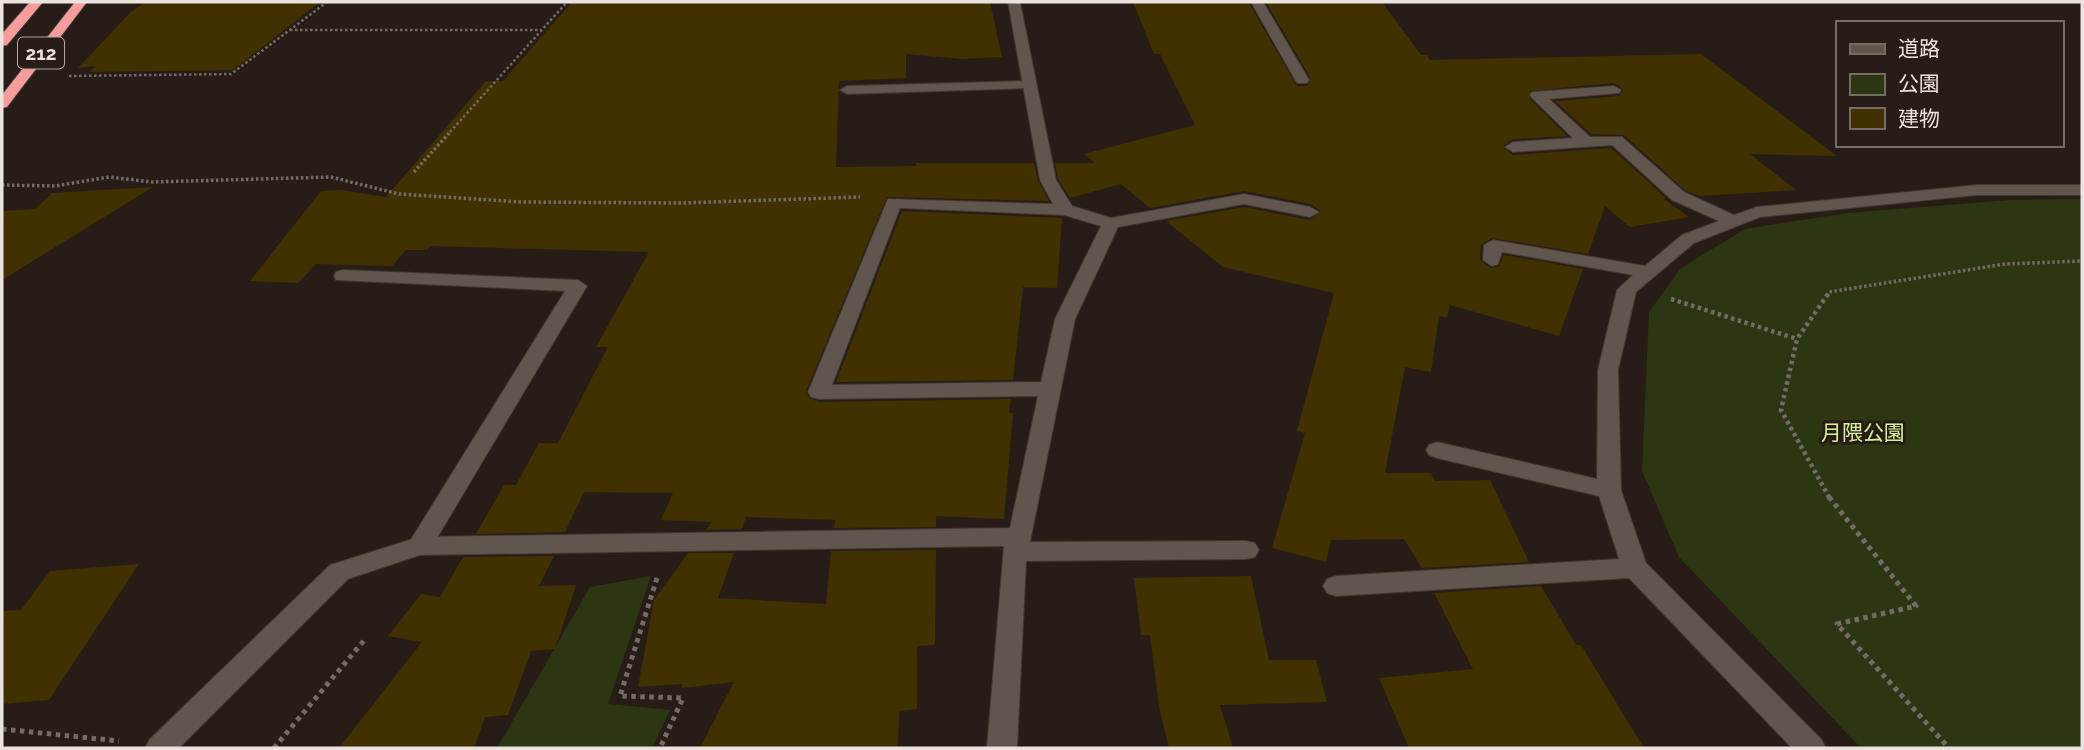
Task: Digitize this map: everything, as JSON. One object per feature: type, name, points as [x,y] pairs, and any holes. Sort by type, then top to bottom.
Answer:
[{"type":"highway","name":"212","points":[[2,42],[37,2]]},
{"type":"highway","name":"212","points":[[2,104],[81,2]]},
{"type":"street","points":[[1014,2],[1048,180],[1065,210]]},
{"type":"street","points":[[1257,2],[1302,80]]},
{"type":"street","points":[[847,90],[1028,85]]},
{"type":"street","points":[[1586,142],[1537,95],[1615,90]]},
{"type":"street","points":[[1513,147],[1616,140],[1678,196],[1733,221]]},
{"type":"street","points":[[1811,748],[1635,568],[1609,490],[1608,370],[1627,290],[1688,239],[1757,212],[1977,190],[2082,190]]},
{"type":"street","points":[[1050,389],[819,391],[894,203],[1065,210],[1111,223],[1244,199],[1310,212]]},
{"type":"street","points":[[1002,748],[1017,545],[1065,319],[1111,223]]},
{"type":"street","points":[[1492,260],[1493,245],[1648,272]]},
{"type":"street","points":[[343,276],[578,286],[419,546]]},
{"type":"street","points":[[1437,450],[1609,490]]},
{"type":"street","points":[[162,747],[339,572],[419,546],[668,542],[1246,550]]},
{"type":"street","points":[[1336,586],[1635,568]]},
{"type":"path","points":[[64,76],[231,74],[327,2]]},
{"type":"path","points":[[414,172],[567,2]]},
{"type":"path","points":[[290,30],[541,30]]},
{"type":"path","points":[[2,185],[55,186],[109,177],[152,182],[331,177],[399,194],[521,202],[680,203],[876,197],[894,203]]},
{"type":"path","points":[[1949,748],[1837,624],[1916,606],[1831,501],[1781,410],[1797,339],[1829,292],[2005,264],[2082,261]]},
{"type":"path","points":[[1675,289],[1670,299],[1797,339]]},
{"type":"path","points":[[660,748],[683,698],[620,696],[668,542]]},
{"type":"path","points":[[274,748],[366,638]]},
{"type":"path","points":[[2,729],[162,747]]},
{"type":"green space","name":"月隈公園","points":[[2082,199],[2082,748],[1861,748],[1679,557],[1642,471],[1649,312],[1681,268],[1745,229],[1848,213],[2010,200]]},
{"type":"green space","points":[[651,576],[608,704],[670,710],[652,748],[497,748],[590,587]]},
{"type":"building","points":[[145,2],[320,2],[233,70],[90,72],[96,66],[78,68],[130,13]]},
{"type":"building","points":[[572,2],[990,2],[1002,57],[962,59],[906,54],[906,78],[839,81],[836,167],[916,166],[916,163],[1034,163],[1038,181],[1049,201],[887,197],[806,391],[809,398],[819,402],[1011,399],[1009,413],[1013,413],[1004,519],[936,516],[936,527],[834,528],[835,520],[746,517],[742,529],[706,530],[712,522],[661,520],[673,493],[584,492],[565,532],[476,534],[504,485],[516,485],[539,443],[558,443],[608,347],[596,347],[649,252],[430,246],[427,250],[406,250],[392,266],[316,264],[298,283],[250,281],[321,191],[342,190],[386,197],[486,81],[503,81]]},
{"type":"building","points":[[1133,2],[1248,2],[1297,86],[1307,86],[1311,79],[1266,2],[1382,2],[1421,55],[1427,55],[1430,60],[1701,54],[1837,156],[1750,154],[1796,190],[1699,196],[1685,190],[1624,135],[1591,134],[1555,101],[1619,96],[1622,88],[1614,83],[1530,91],[1530,99],[1567,136],[1513,139],[1504,145],[1504,149],[1513,155],[1611,148],[1666,198],[1664,199],[1689,217],[1630,227],[1605,206],[1588,254],[1492,238],[1481,245],[1480,260],[1491,268],[1499,266],[1504,255],[1583,269],[1559,336],[1450,305],[1447,317],[1439,316],[1431,372],[1405,367],[1385,473],[1431,473],[1435,481],[1490,480],[1529,562],[1422,568],[1404,539],[1331,540],[1326,562],[1272,548],[1305,433],[1297,431],[1334,293],[1223,267],[1166,221],[1244,207],[1309,220],[1321,211],[1311,204],[1244,191],[1150,208],[1121,184],[1070,198],[1058,179],[1055,163],[1095,163],[1084,154],[1195,125],[1160,54],[1154,54]]},
{"type":"building","points":[[153,187],[2,280],[2,211],[35,209],[52,193]]},
{"type":"building","points":[[902,211],[1062,218],[1057,288],[1023,287],[1013,380],[836,382]]},
{"type":"building","points":[[936,550],[935,645],[917,646],[917,709],[899,711],[898,748],[700,748],[734,682],[682,688],[682,684],[638,687],[654,600],[688,553],[734,553],[718,598],[826,604],[831,551]]},
{"type":"building","points":[[554,556],[539,586],[576,585],[555,649],[531,651],[508,715],[485,717],[474,748],[339,748],[422,642],[388,636],[421,594],[440,597],[463,557]]},
{"type":"building","points":[[139,564],[49,700],[2,704],[2,611],[21,610],[50,571]]},
{"type":"building","points":[[1251,576],[1269,660],[1316,660],[1327,702],[1220,705],[1233,748],[1169,748],[1159,706],[1150,635],[1141,635],[1134,578]]},
{"type":"building","points":[[1541,586],[1576,645],[1581,645],[1644,748],[1409,748],[1379,678],[1473,669],[1434,593]]}]
